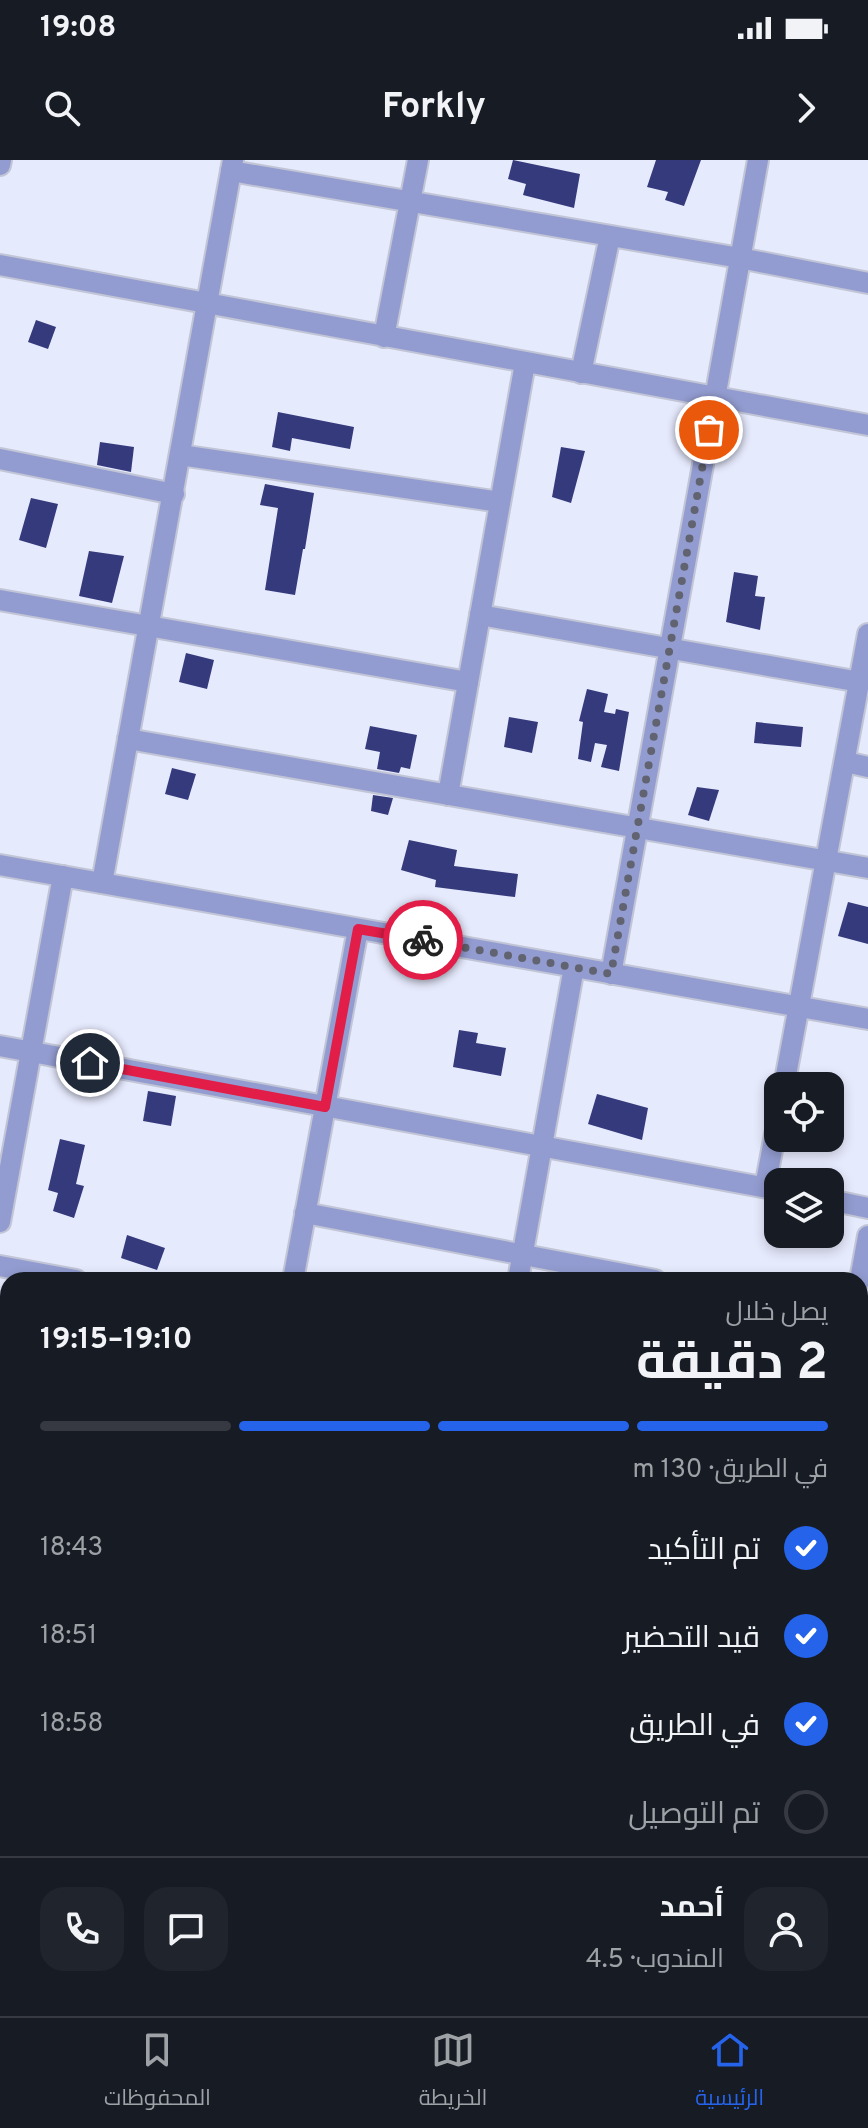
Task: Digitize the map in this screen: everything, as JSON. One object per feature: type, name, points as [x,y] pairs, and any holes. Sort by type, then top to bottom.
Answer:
[{"type":"street","points":[[384,337],[418,160]]},
{"type":"street","points":[[611,974],[758,160]]},
{"type":"street","points":[[102,883],[232,166],[410,203],[740,258],[868,283]]},
{"type":"street","points":[[581,373],[610,236]]},
{"type":"street","points":[[0,265],[868,425]]},
{"type":"street","points":[[448,795],[525,363]]},
{"type":"street","points":[[180,455],[500,502]]},
{"type":"street","points":[[0,459],[174,494]]},
{"type":"street","points":[[0,600],[468,682]]},
{"type":"street","points":[[480,615],[860,682]]},
{"type":"street","points":[[787,1072],[868,634]]},
{"type":"street","points":[[128,739],[868,868]]},
{"type":"street","points":[[846,762],[868,767]]},
{"type":"street","points":[[0,865],[868,1019]]},
{"type":"street","points":[[0,1222],[63,876]]},
{"type":"street","points":[[294,1272],[358,929]]},
{"type":"street","points":[[520,1272],[574,967]]},
{"type":"street","points":[[0,1046],[764,1187]]},
{"type":"street","points":[[844,1203],[868,1208]]},
{"type":"street","points":[[305,1213],[613,1272]]},
{"type":"street","points":[[861,1272],[868,1236]]},
{"type":"street","points":[[0,1266],[33,1272]]},
{"type":"building","points":[[513,160],[580,174],[574,208],[523,195],[526,184],[508,179]]},
{"type":"building","points":[[656,160],[701,160],[684,206],[665,200],[668,192],[647,187]]},
{"type":"building","points":[[36,320],[56,327],[48,349],[28,342]]},
{"type":"building","points":[[278,412],[354,427],[350,449],[292,438],[290,451],[272,447]]},
{"type":"building","points":[[100,442],[134,447],[131,472],[97,465]]},
{"type":"building","points":[[561,447],[585,451],[571,503],[552,497]]},
{"type":"building","points":[[265,484],[314,493],[295,595],[265,590],[278,508],[260,505]]},
{"type":"building","points":[[31,498],[58,504],[46,548],[19,540]]},
{"type":"building","points":[[89,551],[124,556],[112,603],[79,596]]},
{"type":"building","points":[[734,572],[758,576],[755,596],[765,597],[760,630],[726,622]]},
{"type":"building","points":[[186,653],[214,660],[207,689],[179,682]]},
{"type":"building","points":[[587,689],[608,694],[604,712],[615,714],[616,709],[629,712],[619,771],[601,767],[607,745],[595,743],[591,762],[578,759],[583,722],[579,721]]},
{"type":"building","points":[[509,717],[538,722],[532,753],[504,747]]},
{"type":"building","points":[[756,722],[803,727],[801,747],[754,743]]},
{"type":"building","points":[[370,726],[417,735],[410,769],[401,767],[399,773],[377,769],[380,752],[365,749]]},
{"type":"building","points":[[172,768],[196,774],[188,800],[165,794]]},
{"type":"building","points":[[697,787],[719,790],[709,821],[688,815]]},
{"type":"building","points":[[373,795],[393,798],[388,815],[371,811]]},
{"type":"building","points":[[409,840],[457,850],[454,866],[518,874],[515,897],[435,887],[436,880],[401,870]]},
{"type":"building","points":[[848,902],[868,907],[868,944],[838,936]]},
{"type":"building","points":[[459,1030],[478,1033],[476,1043],[506,1048],[501,1076],[453,1067]]},
{"type":"building","points":[[148,1091],[176,1096],[171,1126],[143,1121]]},
{"type":"building","points":[[597,1094],[648,1108],[642,1140],[588,1124]]},
{"type":"building","points":[[60,1139],[85,1145],[76,1184],[84,1186],[74,1218],[53,1211],[58,1193],[48,1190]]},
{"type":"building","points":[[127,1235],[165,1248],[157,1270],[121,1258]]},
{"type":"way so far","points":[[423,940],[611,974],[709,430]]},
{"type":"route","points":[[90,1063],[325,1107],[358,929],[423,940]]}]
